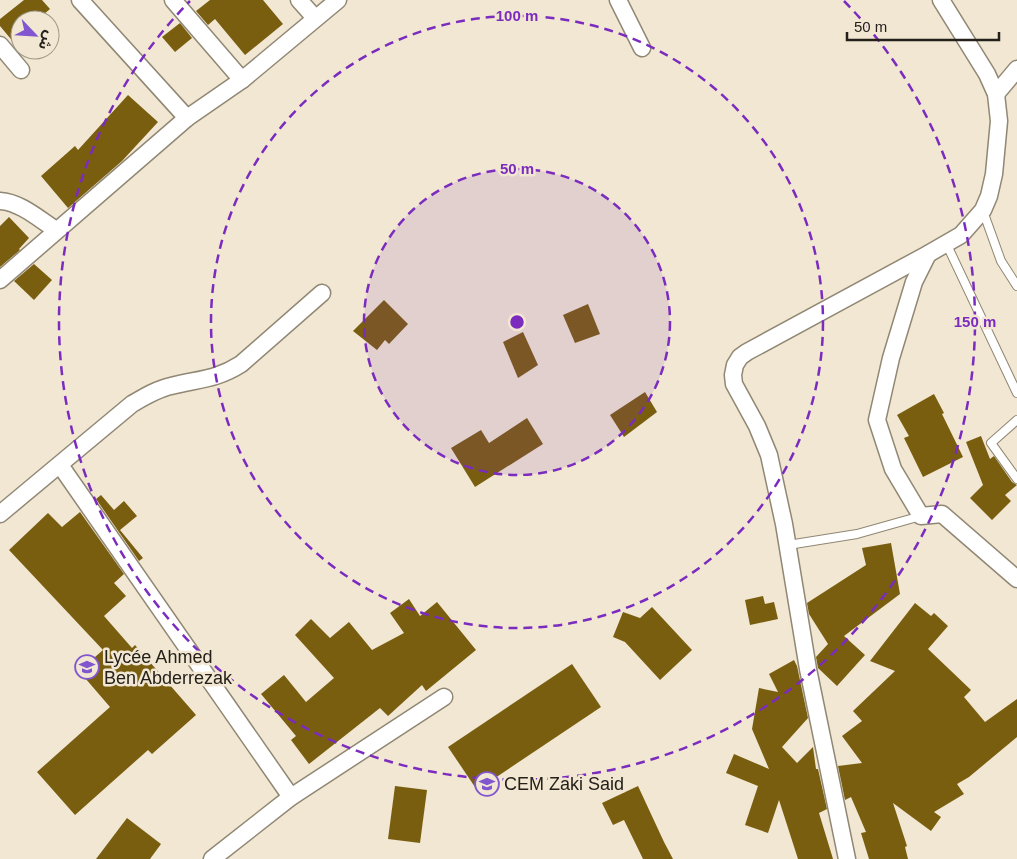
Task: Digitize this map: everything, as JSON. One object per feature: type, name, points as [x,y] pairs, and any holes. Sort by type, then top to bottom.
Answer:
[{"type":"street","points":[[80,0],[187,118]]},
{"type":"street","points":[[172,0],[242,80]]},
{"type":"street","points":[[299,0],[315,18]]},
{"type":"street","points":[[0,280],[187,118],[242,80],[338,0]]},
{"type":"street","points":[[618,0],[642,48]]},
{"type":"street","points":[[847,859],[808,670],[788,545],[769,456],[757,426],[734,384],[732,375],[740,357],[961,235],[983,210],[989,196],[994,174],[999,121],[996,94],[983,67],[941,0]]},
{"type":"street","points":[[0,45],[21,70]]},
{"type":"street","points":[[996,94],[1017,69]]},
{"type":"street","points":[[0,201],[8,202],[21,208],[56,230]]},
{"type":"street","points":[[928,254],[911,291],[891,358],[877,420],[893,469],[921,516],[942,514],[1017,578]]},
{"type":"street","points":[[0,514],[132,404],[149,394],[170,386],[210,379],[227,373],[241,364],[322,293]]},
{"type":"street","points":[[60,465],[291,797]]},
{"type":"street","points":[[216,858],[291,797],[444,697]]},
{"type":"lane","points":[[983,210],[1001,261],[1017,286]]},
{"type":"lane","points":[[946,243],[1017,393]]},
{"type":"lane","points":[[1017,420],[991,443],[1017,478]]},
{"type":"lane","points":[[788,545],[857,534],[921,516]]},
{"type":"building","points":[[24,0],[42,0],[50,9],[49,10],[11,10]]},
{"type":"building","points":[[210,0],[263,0],[283,24],[245,55],[215,19],[208,25],[196,11]]},
{"type":"building","points":[[10,11],[10,38],[0,26],[0,19]]},
{"type":"building","points":[[180,23],[192,38],[175,52],[162,37]]},
{"type":"building","points":[[128,95],[158,122],[122,161],[68,208],[41,176],[75,146],[78,150]]},
{"type":"building","points":[[9,217],[29,238],[20,250],[0,267],[0,226]]},
{"type":"building","points":[[34,264],[52,280],[34,300],[14,281]]},
{"type":"building","points":[[384,300],[408,324],[389,344],[385,340],[377,350],[353,331]]},
{"type":"building","points":[[588,304],[600,334],[575,343],[563,315]]},
{"type":"building","points":[[523,332],[538,365],[518,378],[503,342]]},
{"type":"building","points":[[645,392],[657,412],[624,437],[610,415]]},
{"type":"building","points":[[934,394],[963,457],[923,477],[904,438],[909,436],[897,415]]},
{"type":"building","points":[[527,418],[543,444],[475,487],[451,448],[481,430],[489,443]]},
{"type":"building","points":[[981,436],[990,459],[994,456],[1012,482],[1017,485],[1005,495],[1011,501],[992,520],[970,498],[983,485],[966,442]]},
{"type":"building","points":[[101,495],[114,510],[124,501],[137,516],[120,530],[143,558],[139,561],[96,499]]},
{"type":"building","points":[[80,512],[124,574],[114,583],[126,596],[104,616],[132,648],[135,645],[196,715],[152,754],[148,750],[75,815],[37,772],[110,707],[79,671],[103,650],[9,550],[48,513],[62,527]]},
{"type":"building","points":[[891,543],[900,594],[844,636],[865,655],[837,686],[818,668],[816,657],[828,644],[809,614],[807,603],[866,565],[862,548]]},
{"type":"building","points":[[763,596],[765,604],[774,602],[778,619],[750,625],[745,600]]},
{"type":"building","points":[[409,599],[420,616],[437,602],[476,650],[426,691],[422,685],[388,716],[380,708],[309,764],[291,740],[296,736],[261,694],[284,675],[306,702],[334,678],[295,635],[311,619],[330,638],[349,622],[372,650],[404,633],[390,613]]},
{"type":"building","points":[[915,603],[931,616],[934,613],[948,626],[928,649],[971,690],[964,697],[985,722],[1017,699],[1017,737],[969,777],[957,784],[964,794],[934,812],[941,817],[931,831],[893,803],[907,846],[905,847],[908,859],[869,859],[861,833],[866,832],[851,797],[845,800],[838,766],[862,763],[842,736],[862,721],[853,711],[895,671],[870,661]]},
{"type":"building","points":[[652,607],[692,650],[660,680],[625,642],[613,637],[623,612],[640,618]]},
{"type":"building","points":[[794,660],[797,666],[808,718],[782,747],[797,763],[813,747],[816,769],[818,769],[827,809],[819,813],[833,859],[798,859],[779,800],[768,833],[745,825],[758,786],[726,773],[734,754],[769,769],[752,729],[759,688],[778,692],[769,674]]},
{"type":"building","points":[[572,664],[601,707],[477,790],[448,747]]},
{"type":"building","points":[[395,786],[427,790],[420,843],[388,839]]},
{"type":"building","points":[[638,786],[673,859],[643,859],[624,820],[613,825],[602,803]]},
{"type":"building","points":[[127,818],[161,844],[150,859],[96,859]]},
{"type":"place","name":"Lycée Ahmed Ben Abderrezak","points":[[87,667]]},
{"type":"place","name":"CEM Zaki Said","points":[[487,784]]}]
